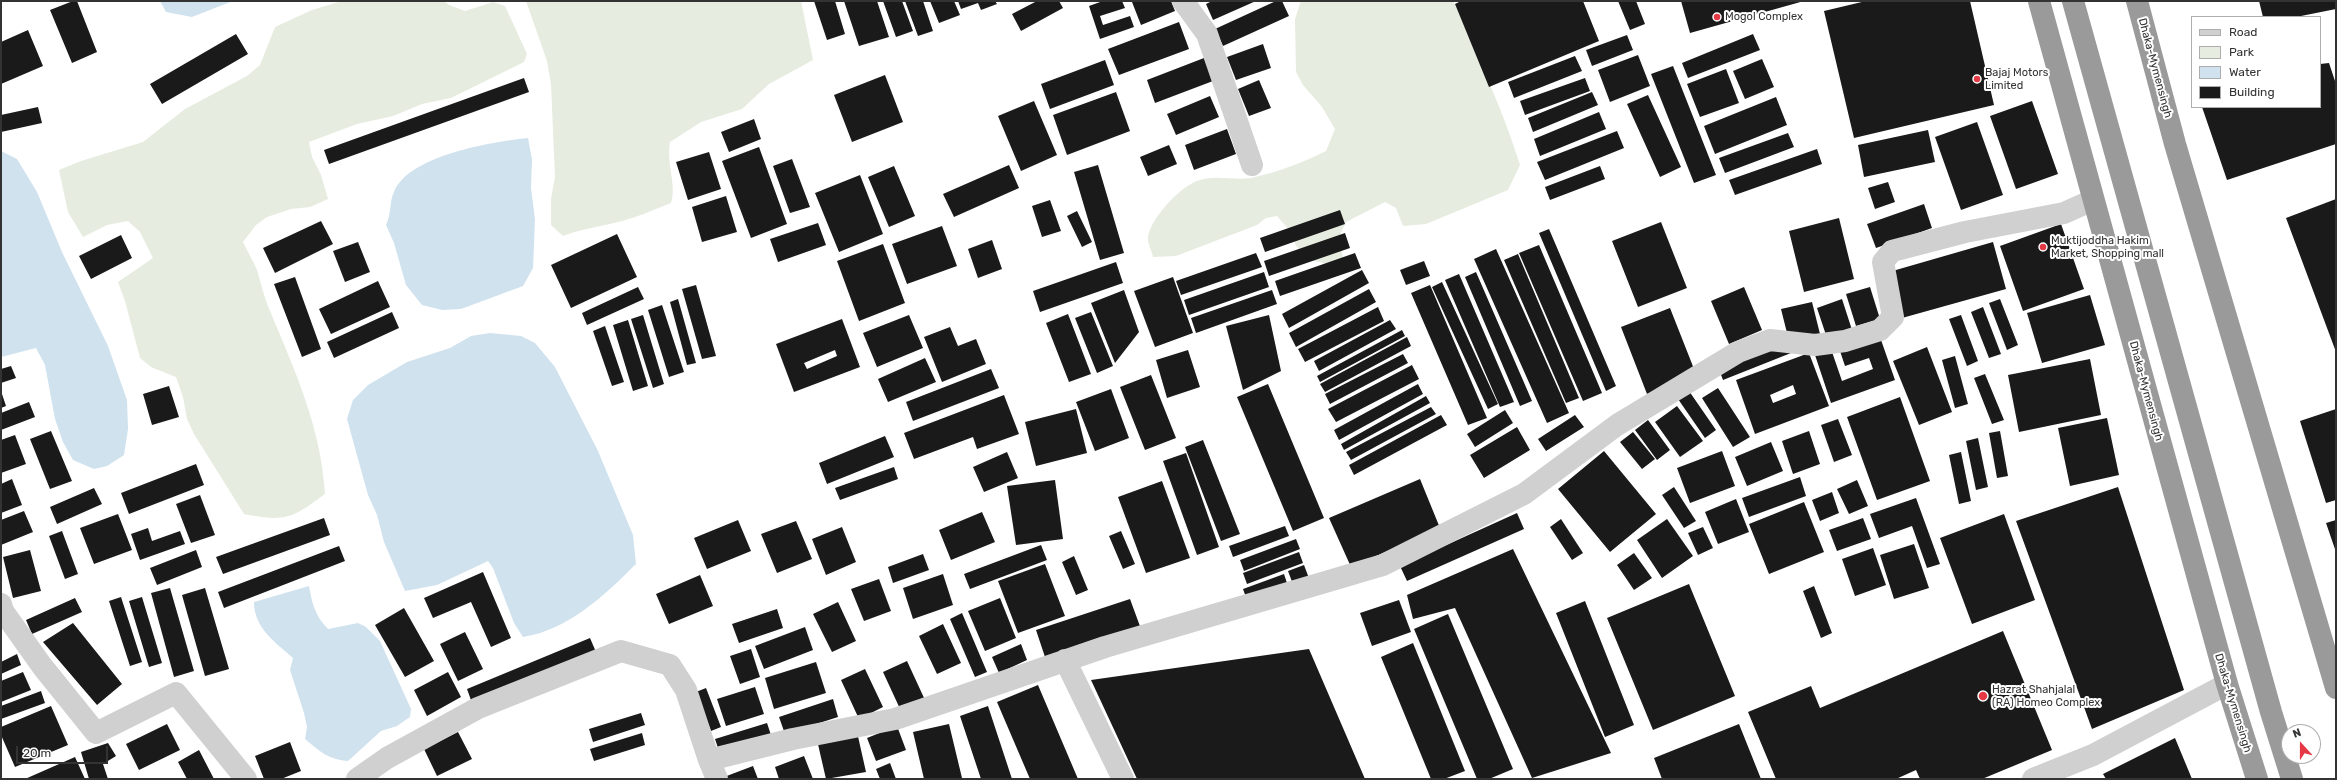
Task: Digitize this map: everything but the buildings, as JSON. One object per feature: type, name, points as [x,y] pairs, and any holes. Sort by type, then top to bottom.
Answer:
[{"type":"highway","name":"Dhaka-Mymensingh","points":[[2039,1],[2227,684],[2257,779]]},
{"type":"highway","points":[[2073,1],[2271,712],[2292,779]]},
{"type":"highway","name":"Dhaka-Mymensingh","points":[[2137,1],[2178,152],[2336,688]]},
{"type":"street","points":[[1183,1],[1208,34],[1252,165]]},
{"type":"street","points":[[357,779],[387,758],[478,708],[621,651],[670,665],[686,690],[713,769],[794,739],[895,719],[1105,647],[1383,565],[1524,494],[1617,425],[1738,352],[1770,340],[1815,345],[1845,341],[1880,330],[1893,317],[1883,262],[1892,251],[1966,232],[2064,213],[2093,200]]},
{"type":"street","points":[[1,604],[3,611],[42,666],[96,733],[176,693],[246,779]]},
{"type":"street","points":[[1065,660],[1123,779]]},
{"type":"street","points":[[2033,779],[2093,755],[2227,684]]},
{"type":"green space","points":[[342,1],[444,1],[449,5],[465,11],[493,2],[505,6],[527,54],[524,62],[451,98],[422,104],[393,116],[357,124],[309,142],[312,157],[321,175],[328,199],[310,207],[291,209],[267,217],[256,225],[243,242],[257,270],[268,306],[289,355],[305,400],[312,422],[323,469],[325,494],[304,509],[288,516],[270,518],[244,514],[194,434],[187,419],[183,397],[176,377],[151,367],[140,358],[125,301],[118,282],[153,258],[140,232],[128,221],[107,225],[83,237],[68,212],[59,170],[81,161],[143,142],[185,109],[247,76],[260,65],[275,27],[312,10]]},
{"type":"green space","points":[[526,1],[801,1],[813,60],[769,84],[742,109],[701,122],[670,142],[669,158],[673,189],[671,203],[631,218],[563,236],[551,225],[551,199],[555,177],[551,84],[547,61]]},
{"type":"green space","points":[[1301,1],[1453,1],[1483,68],[1509,132],[1520,165],[1508,190],[1426,224],[1403,226],[1396,208],[1385,202],[1346,222],[1339,237],[1343,258],[1328,264],[1310,260],[1296,246],[1291,232],[1277,216],[1266,218],[1257,225],[1176,256],[1153,257],[1148,237],[1154,222],[1167,204],[1190,184],[1210,178],[1244,179],[1261,176],[1290,167],[1326,151],[1335,129],[1322,107],[1303,85],[1296,72],[1295,19]]},
{"type":"water","points":[[160,1],[233,1],[192,17],[166,12]]},
{"type":"water","points":[[528,138],[532,160],[531,188],[535,219],[533,268],[523,286],[461,309],[442,310],[422,305],[406,285],[394,243],[386,225],[394,192],[403,179],[416,169],[433,160],[474,147]]},
{"type":"water","points":[[1,151],[17,159],[37,192],[62,252],[108,346],[127,400],[128,429],[124,455],[107,466],[94,469],[73,460],[63,442],[55,419],[45,365],[36,348],[1,357]]},
{"type":"water","points":[[490,333],[521,336],[535,343],[555,367],[598,451],[633,535],[636,564],[612,588],[585,610],[570,619],[540,633],[523,637],[514,623],[493,568],[488,561],[437,585],[405,591],[384,542],[377,515],[368,495],[347,419],[353,400],[368,385],[407,362],[450,348],[471,336]]},
{"type":"water","points":[[309,586],[315,609],[320,619],[328,629],[358,623],[366,627],[380,641],[411,709],[410,717],[397,726],[381,731],[348,761],[330,757],[305,739],[307,727],[304,713],[290,670],[293,658],[267,634],[255,611],[254,602]]},
{"type":"place","name":"Mogol Complex","points":[[1717,17]]},
{"type":"place","name":"Bajaj Motors Limited","points":[[1977,79]]},
{"type":"place","name":"Muktijoddha Hakim Market, Shopping mall","points":[[2043,247]]},
{"type":"place","name":"Hazrat Shahjalal (RA) Homeo Complex","points":[[1983,696]]}]
